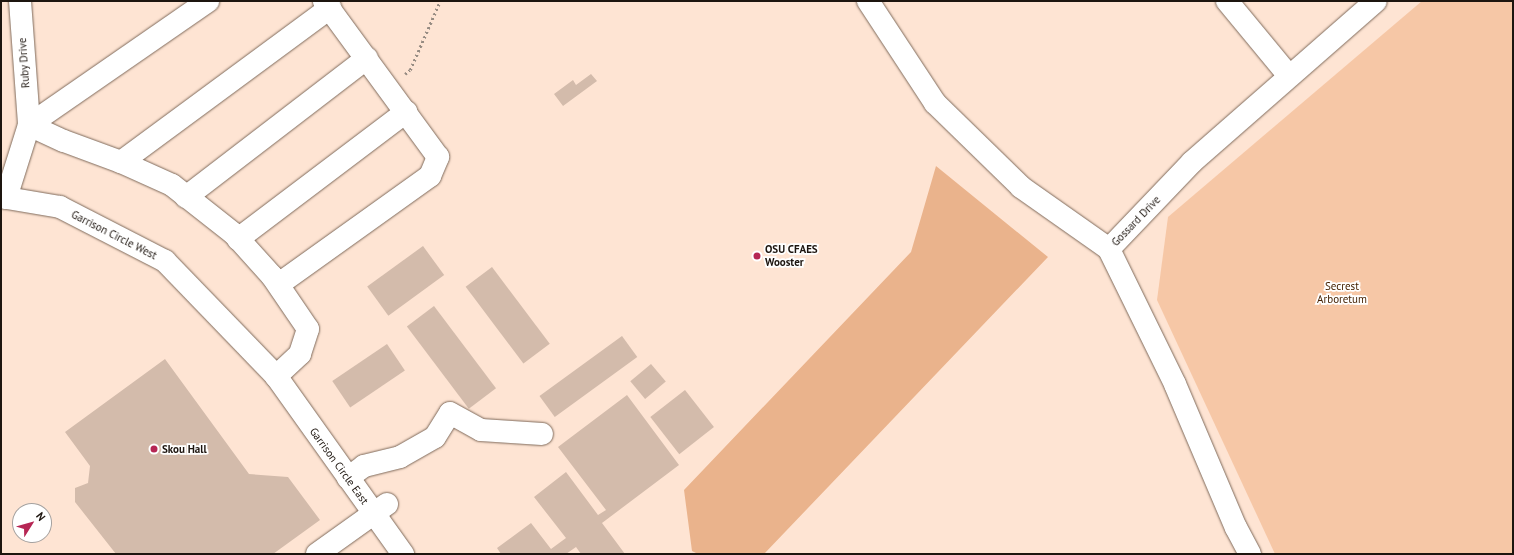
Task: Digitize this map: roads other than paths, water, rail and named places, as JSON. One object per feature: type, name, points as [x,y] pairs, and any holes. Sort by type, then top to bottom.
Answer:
[{"type":"street","name":"Ruby Drive","points":[[20,1],[29,125]]},
{"type":"street","points":[[3,197],[29,125],[208,1]]},
{"type":"street","points":[[868,1],[935,103],[1021,188],[1110,249]]},
{"type":"street","points":[[1227,1],[1289,76]]},
{"type":"street","name":"Gossard Drive","points":[[1250,554],[1236,528],[1176,384],[1110,249],[1192,162],[1376,1]]},
{"type":"street","points":[[121,162],[327,5],[438,157],[430,176],[279,284]]},
{"type":"street","points":[[186,197],[367,58]]},
{"type":"street","points":[[238,239],[406,112]]},
{"type":"street","points":[[29,125],[64,141],[121,162],[172,185],[238,239],[279,284],[308,329],[300,354],[276,376]]},
{"type":"street","name":"Garrison Circle West","points":[[3,197],[60,207],[165,261],[276,376]]},
{"type":"street","name":"Garrison Circle East","points":[[276,376],[348,478],[380,509],[403,554]]},
{"type":"street","points":[[348,478],[364,466],[400,457],[435,437],[450,413],[481,430],[542,434]]},
{"type":"street","points":[[317,554],[380,509]]},
{"type":"place","name":"OSU CFAES Wooster","points":[[757,256]]},
{"type":"place","name":"Skou Hall","points":[[154,449]]},
{"type":"park label","name":"Secrest Arboretum","points":[[1342,293]]}]
